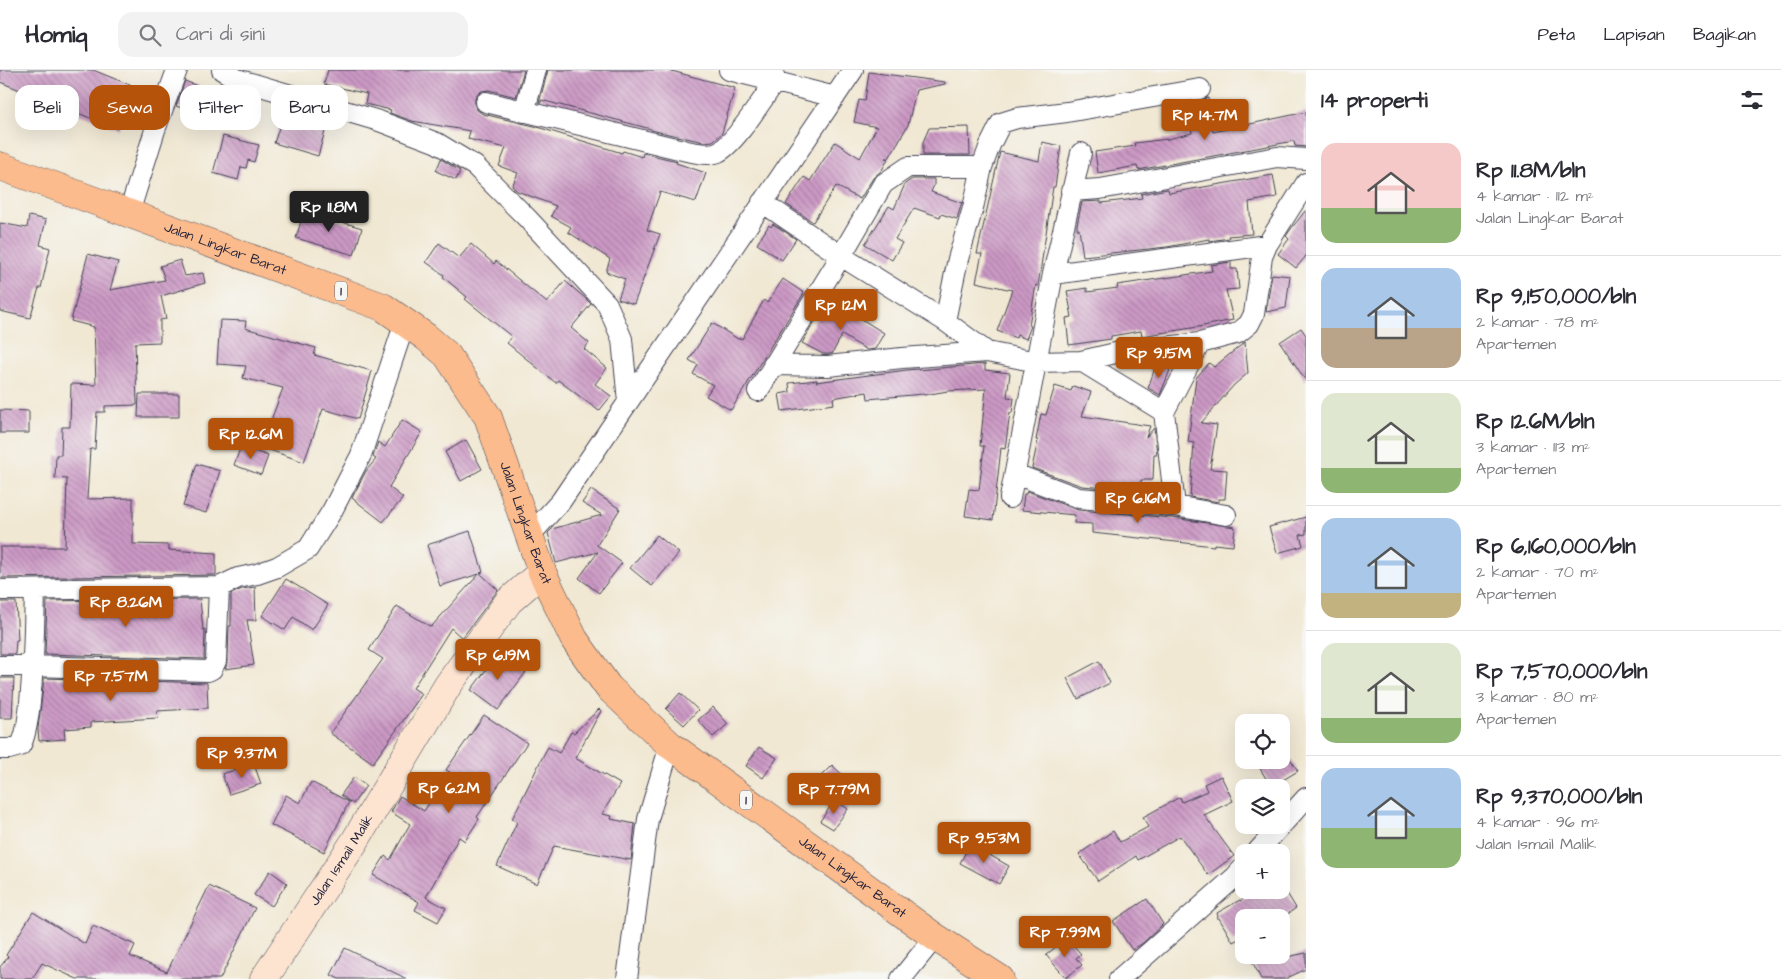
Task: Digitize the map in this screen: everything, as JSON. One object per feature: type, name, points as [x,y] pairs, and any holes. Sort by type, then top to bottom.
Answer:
[{"type":"highway","name":"Jalan Lingkar Barat","points":[[0,166],[383,307],[447,355],[488,416],[542,572],[574,639],[608,687],[670,745],[935,937],[1000,979]]},
{"type":"main road","name":"Jalan Ismail Malik","points":[[264,979],[355,841],[448,685],[509,601],[542,572]]},
{"type":"street","points":[[129,214],[155,130],[177,70]]},
{"type":"street","points":[[222,70],[237,79],[379,121],[438,143],[475,166],[527,218],[607,304],[622,338],[628,402]]},
{"type":"street","points":[[524,112],[536,70]]},
{"type":"street","points":[[730,70],[774,76],[835,97]]},
{"type":"street","points":[[530,535],[561,501],[853,70]]},
{"type":"street","points":[[486,102],[687,151],[711,154],[729,145],[774,76]]},
{"type":"street","points":[[945,321],[958,258],[973,208],[982,167],[1001,123],[1017,118],[1067,112],[1200,89]]},
{"type":"street","points":[[1010,498],[1053,274],[1081,153]]},
{"type":"street","points":[[1071,191],[1100,189],[1277,157],[1306,159]]},
{"type":"street","points":[[758,391],[883,184],[908,167],[982,167]]},
{"type":"street","points":[[773,366],[828,366],[987,352],[1037,362],[1081,361],[1120,352],[1200,343],[1238,332],[1249,324],[1254,314],[1262,257],[1267,245],[1306,183]]},
{"type":"street","points":[[762,202],[841,256],[945,321],[987,352]]},
{"type":"street","points":[[1053,274],[1267,245]]},
{"type":"street","points":[[0,590],[219,587],[238,578],[276,567],[308,549],[332,511],[361,455],[404,322]]},
{"type":"street","points":[[1175,506],[1164,412],[1200,343]]},
{"type":"street","points":[[1081,361],[1164,412]]},
{"type":"street","points":[[1014,474],[1079,498],[1175,506],[1226,515]]},
{"type":"street","points":[[0,666],[208,671],[212,669],[216,661],[219,587]]},
{"type":"street","points":[[0,749],[16,748],[22,742],[27,729],[35,590]]},
{"type":"street","points":[[627,979],[648,819],[670,745]]},
{"type":"street","points":[[1264,844],[1306,798]]},
{"type":"street","points":[[1119,979],[1164,941],[1235,875]]},
{"type":"street","points":[[901,979],[935,937]]},
{"type":"building","points":[[0,70],[93,70],[130,85],[89,85],[89,117],[79,113],[79,85],[15,85],[15,88],[0,82]]},
{"type":"building","points":[[328,70],[524,70],[516,97],[489,90],[482,91],[477,94],[475,99],[477,110],[483,114],[534,126],[622,153],[623,151],[642,157],[643,153],[677,161],[676,163],[706,173],[696,202],[660,192],[647,230],[660,234],[634,304],[618,299],[625,279],[606,272],[610,259],[568,232],[571,227],[551,216],[556,206],[517,191],[512,186],[518,173],[499,166],[506,148],[468,139],[470,131],[412,121],[390,113],[391,110],[365,104],[367,94],[348,90],[348,85],[324,84]]},
{"type":"building","points":[[548,70],[668,70],[735,88],[722,133],[713,141],[704,142],[651,130],[541,100],[541,103],[539,103]]},
{"type":"building","points":[[869,72],[945,82],[945,84],[916,90],[908,125],[889,158],[885,158],[888,159],[882,170],[873,178],[860,199],[836,186],[813,222],[786,204],[804,177],[810,181],[835,142],[860,158],[877,127],[854,122],[859,100],[865,101]]},
{"type":"building","points":[[185,81],[195,85],[184,85]]},
{"type":"building","points":[[180,95],[180,107],[176,106]]},
{"type":"building","points":[[1208,98],[1213,132],[1306,112],[1306,147],[1295,146],[1294,141],[1138,170],[1137,166],[1098,173],[1095,152],[1135,146],[1134,143],[1168,139],[1192,133],[1188,103]]},
{"type":"building","points":[[969,127],[970,155],[923,155],[923,142],[929,128]]},
{"type":"building","points":[[278,130],[325,130],[318,156],[274,143]]},
{"type":"building","points":[[223,136],[259,145],[254,162],[248,160],[246,168],[241,167],[238,180],[213,173]]},
{"type":"building","points":[[1042,142],[1061,146],[1038,286],[1036,285],[1029,325],[1031,326],[1026,339],[1017,335],[1016,338],[997,331],[1012,290],[976,282],[982,254],[977,254],[1000,152],[1039,161]]},
{"type":"building","points":[[441,159],[460,171],[456,180],[436,171]]},
{"type":"building","points":[[1273,175],[1277,197],[1249,202],[1252,234],[1228,236],[1229,238],[1209,241],[1209,239],[1167,247],[1083,256],[1079,229],[1077,229],[1082,202],[1101,201],[1101,203],[1142,198],[1141,194],[1168,189],[1169,193]]},
{"type":"building","points":[[912,179],[934,179],[931,192],[962,203],[957,219],[941,214],[940,217],[914,208],[895,239],[902,243],[892,260],[865,244],[889,206],[894,209],[905,184]]},
{"type":"building","points":[[1306,210],[1306,256],[1296,268],[1278,254],[1289,239],[1286,236]]},
{"type":"building","points":[[304,211],[362,228],[354,255],[296,238]]},
{"type":"building","points":[[29,216],[46,220],[40,245],[50,248],[41,288],[39,288],[30,318],[0,311],[0,223],[27,228]]},
{"type":"building","points":[[773,224],[796,239],[782,260],[757,244],[769,225],[771,227]]},
{"type":"building","points":[[439,243],[459,258],[471,244],[494,264],[496,261],[547,303],[565,281],[591,304],[571,328],[589,343],[584,349],[607,368],[595,384],[611,396],[599,411],[558,380],[556,383],[507,343],[512,337],[465,299],[467,297],[443,277],[444,275],[426,262]]},
{"type":"building","points":[[88,254],[118,262],[110,290],[165,280],[160,266],[180,260],[185,276],[203,273],[205,283],[161,296],[166,319],[160,320],[160,342],[135,343],[137,405],[105,406],[105,412],[97,412],[95,449],[90,449],[87,499],[133,498],[133,544],[169,545],[169,550],[216,553],[216,575],[0,578],[0,547],[65,547],[67,479],[55,478],[56,455],[61,455],[62,427],[70,427],[71,384],[96,385],[94,327],[71,321]]},
{"type":"building","points":[[1231,262],[1231,269],[1237,269],[1239,289],[1226,290],[1233,320],[1142,336],[1141,331],[1111,336],[1111,339],[1069,345],[1066,318],[1072,317],[1067,291],[1087,288],[1087,292],[1118,288],[1117,285],[1212,271],[1211,265]]},
{"type":"building","points":[[1272,274],[1290,276],[1286,308],[1266,312]]},
{"type":"building","points":[[783,279],[804,293],[731,410],[706,396],[713,385],[693,374],[698,365],[689,360],[712,323],[738,339],[742,339],[764,300],[767,303]]},
{"type":"building","points":[[828,305],[839,311],[842,307],[884,333],[875,349],[867,350],[842,335],[832,354],[823,354],[802,343],[824,306],[827,308]]},
{"type":"building","points":[[220,320],[246,321],[245,328],[316,348],[314,355],[372,371],[358,419],[323,409],[304,462],[261,447],[283,388],[243,378],[246,366],[217,364]]},
{"type":"building","points":[[1301,328],[1306,335],[1306,381],[1280,342]]},
{"type":"building","points":[[1245,342],[1248,373],[1234,385],[1201,423],[1217,425],[1210,469],[1227,470],[1225,499],[1219,499],[1219,502],[1190,497],[1194,443],[1188,442],[1196,378],[1209,363],[1214,367]]},
{"type":"building","points":[[985,364],[985,370],[1010,373],[1007,397],[1014,398],[1005,449],[1001,448],[993,520],[965,516],[969,489],[979,490],[984,446],[980,446],[986,389],[868,399],[867,392],[833,398],[834,404],[782,411],[779,394],[790,392],[789,383],[817,380],[816,382],[907,370]]},
{"type":"building","points":[[1156,365],[1170,370],[1160,395],[1148,388]]},
{"type":"building","points":[[1055,386],[1071,391],[1073,386],[1091,392],[1082,416],[1150,426],[1146,437],[1154,428],[1157,454],[1154,454],[1153,480],[1141,480],[1140,491],[1082,486],[1032,468],[1041,414],[1046,415]]},
{"type":"building","points":[[139,394],[179,394],[179,417],[138,417]]},
{"type":"building","points":[[0,410],[29,411],[29,433],[0,433]]},
{"type":"building","points":[[402,420],[422,432],[389,487],[403,498],[383,522],[352,498],[366,471],[376,459],[373,457],[378,442],[385,447]]},
{"type":"building","points":[[466,440],[482,469],[461,481],[445,452]]},
{"type":"building","points":[[241,446],[268,456],[261,475],[234,465]]},
{"type":"building","points":[[197,464],[220,471],[206,513],[183,506]]},
{"type":"building","points":[[591,490],[620,509],[597,545],[622,563],[599,593],[579,578],[598,552],[556,563],[548,533],[552,529],[602,515],[582,503]]},
{"type":"building","points":[[1027,491],[1078,510],[1173,518],[1235,527],[1233,546],[1214,544],[1214,546],[1092,533],[1092,524],[1074,523],[1075,515],[1022,510],[1024,494]]},
{"type":"building","points":[[1306,517],[1306,534],[1300,535],[1303,546],[1277,553],[1269,527]]},
{"type":"building","points":[[470,531],[483,572],[480,573],[498,590],[462,638],[451,628],[413,688],[422,694],[373,763],[330,733],[383,659],[369,650],[397,606],[431,627],[479,574],[440,586],[427,545]]},
{"type":"building","points":[[657,535],[679,553],[652,586],[630,568]]},
{"type":"building","points":[[286,579],[328,605],[312,630],[293,617],[285,630],[262,616]]},
{"type":"building","points":[[255,587],[256,620],[247,620],[254,665],[225,669],[228,661],[229,626],[231,626],[231,594],[242,589]]},
{"type":"building","points":[[200,599],[203,630],[205,629],[204,659],[45,654],[47,601]]},
{"type":"building","points":[[0,602],[16,602],[18,640],[16,640],[15,654],[0,654]]},
{"type":"building","points":[[499,653],[526,672],[498,710],[471,690]]},
{"type":"building","points":[[1099,661],[1110,683],[1078,699],[1067,678]]},
{"type":"building","points":[[0,678],[14,678],[12,718],[0,718]]},
{"type":"building","points":[[44,678],[207,683],[208,708],[157,711],[158,718],[91,722],[91,727],[64,729],[65,739],[39,741],[38,729]]},
{"type":"building","points":[[680,693],[698,710],[684,725],[666,709]]},
{"type":"building","points":[[713,707],[728,724],[713,737],[698,720]]},
{"type":"building","points":[[599,709],[601,711],[575,758],[620,784],[602,814],[612,816],[611,819],[635,824],[631,860],[554,846],[537,884],[497,866],[517,822],[512,819],[548,747],[559,753],[571,732],[574,733]]},
{"type":"building","points":[[484,715],[527,743],[477,817],[479,819],[465,841],[459,837],[426,897],[446,908],[438,922],[415,910],[419,902],[373,875],[385,856],[390,860],[410,824],[391,812],[400,796],[424,811],[450,772],[446,770]]},
{"type":"building","points":[[759,747],[777,758],[763,778],[746,766]]},
{"type":"building","points":[[1290,760],[1298,771],[1284,779],[1266,779],[1260,769],[1290,769]]},
{"type":"building","points":[[254,764],[261,784],[229,794],[222,774]]},
{"type":"building","points":[[832,765],[849,781],[827,804],[810,787]]},
{"type":"building","points":[[1221,776],[1233,801],[1204,815],[1234,856],[1208,875],[1180,836],[1138,860],[1136,856],[1098,881],[1079,854],[1113,831],[1120,842],[1148,827],[1143,817],[1180,797],[1182,802],[1207,791],[1204,784]]},
{"type":"building","points":[[354,777],[366,786],[353,804],[341,795]]},
{"type":"building","points":[[311,782],[349,802],[324,852],[271,825],[286,795],[300,803]]},
{"type":"building","points":[[835,800],[848,809],[833,829],[820,821]]},
{"type":"building","points":[[970,844],[1009,866],[999,884],[960,863]]},
{"type":"building","points":[[270,871],[287,883],[272,906],[254,895]]},
{"type":"building","points":[[209,886],[255,908],[220,979],[77,979],[42,963],[32,979],[0,979],[0,967],[8,957],[6,955],[33,912],[85,944],[93,926],[135,945],[130,956],[167,972]]},
{"type":"building","points":[[1290,898],[1296,908],[1290,912],[1290,909],[1235,909],[1235,941],[1233,942],[1219,918],[1216,918],[1218,916],[1217,913],[1243,899]]},
{"type":"building","points":[[1147,899],[1163,924],[1143,943],[1132,950],[1113,921]]},
{"type":"building","points":[[1067,938],[1081,954],[1076,958],[1082,965],[1066,978],[1046,955]]},
{"type":"building","points":[[345,948],[407,979],[339,979],[331,975]]},
{"type":"building","points":[[1306,953],[1306,969],[1285,979],[1261,979],[1254,964],[1290,964],[1290,956]]}]
